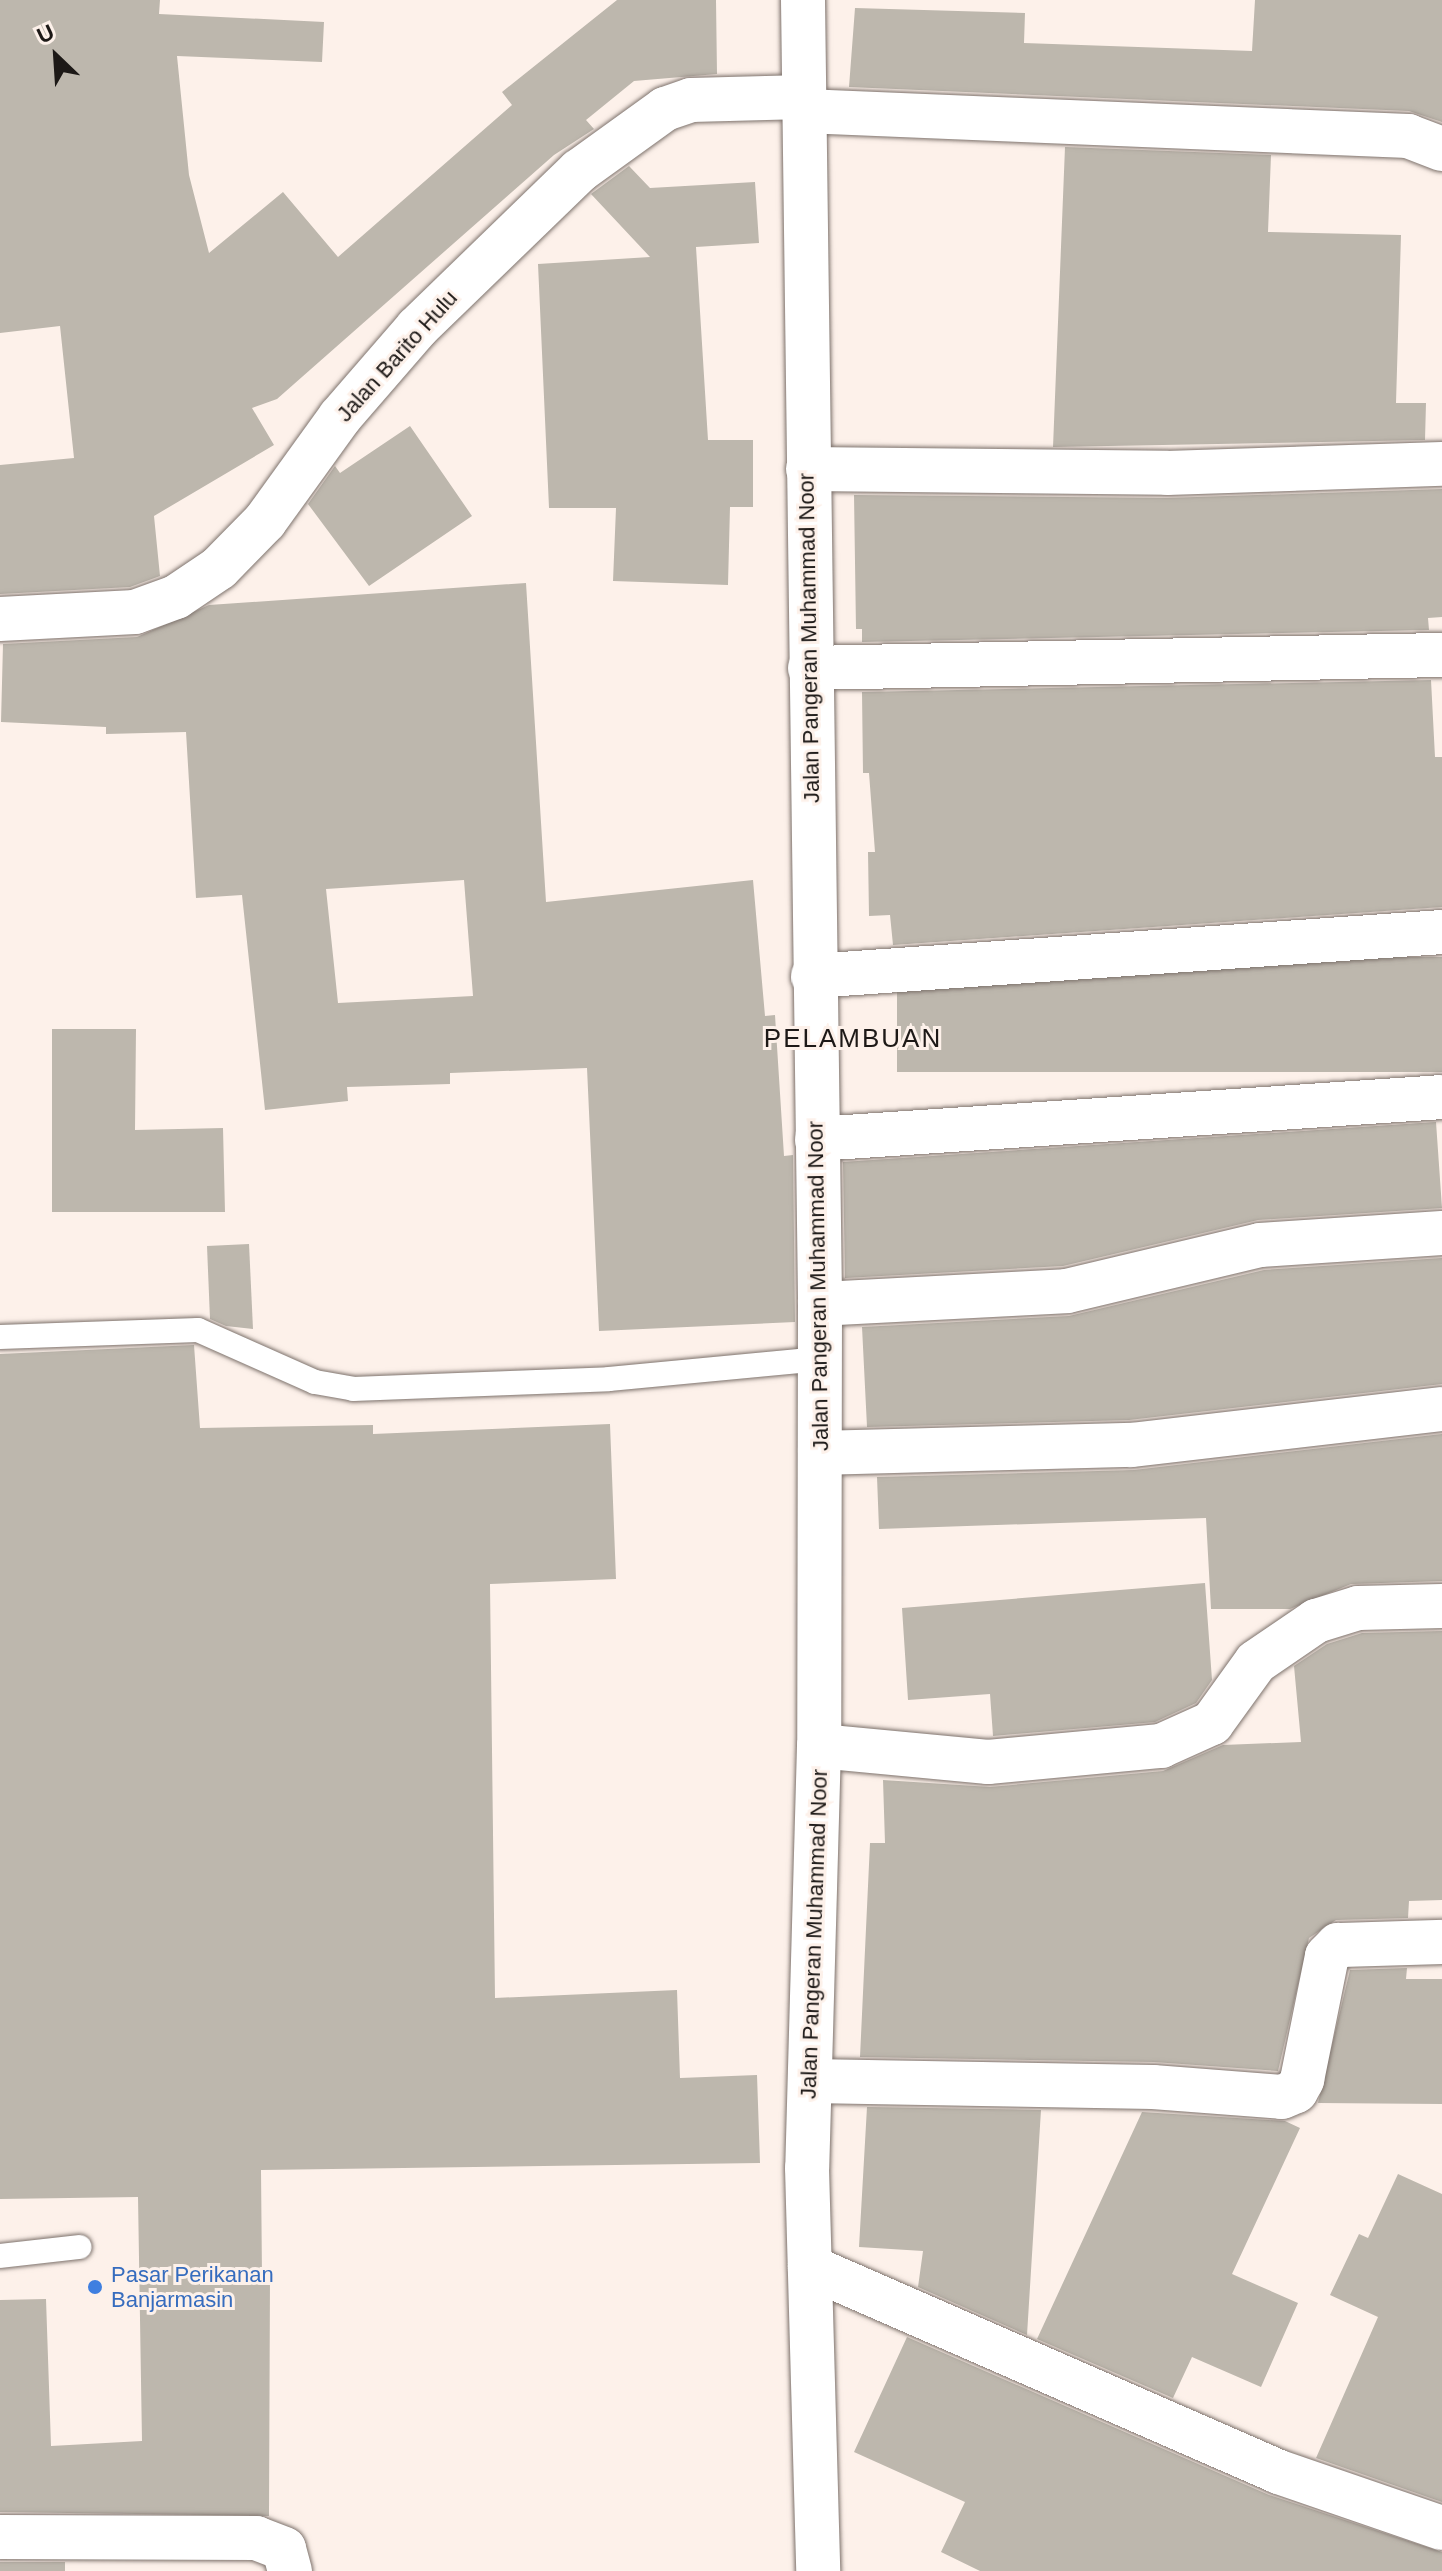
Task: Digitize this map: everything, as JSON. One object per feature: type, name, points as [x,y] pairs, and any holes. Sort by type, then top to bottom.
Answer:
[{"type":"street","name":"Jalan Pangeran Muhammad Noor","points":[[803,0],[813,976],[820,1304],[819,1746],[810,2081],[810,2267],[818,2571]]},
{"type":"street","name":"Jalan Barito Hulu","points":[[0,619],[135,612],[176,597],[219,568],[265,521],[340,417],[417,328],[579,171],[665,109],[691,100],[1408,136],[1442,149]]},
{"type":"street","points":[[808,469],[1167,473],[1442,464]]},
{"type":"street","points":[[810,668],[1442,655]]},
{"type":"street","points":[[813,976],[1442,932]]},
{"type":"street","points":[[817,1139],[1442,1097]]},
{"type":"street","points":[[820,1304],[1067,1291],[1260,1245],[1442,1233]]},
{"type":"street","points":[[820,1453],[1131,1445],[1442,1409]]},
{"type":"street","points":[[819,1746],[988,1762],[1161,1746],[1212,1723],[1256,1662],[1316,1621],[1358,1608],[1442,1606]]},
{"type":"street","points":[[810,2081],[1153,2087],[1282,2097],[1296,2091],[1302,2080],[1327,1956],[1338,1945],[1442,1942]]},
{"type":"street","points":[[810,2267],[1279,2472],[1442,2528]]},
{"type":"street","points":[[0,2537],[256,2538],[284,2549],[290,2571]]},
{"type":"lane","points":[[0,1337],[198,1330],[315,1382],[353,1389],[609,1379],[820,1359]]},
{"type":"lane","points":[[0,2256],[79,2247]]},
{"type":"building","points":[[0,0],[160,0],[159,14],[324,22],[322,62],[177,56],[189,175],[209,253],[283,192],[338,257],[512,105],[502,92],[617,0],[716,0],[717,74],[634,81],[586,120],[594,129],[554,155],[277,399],[252,408],[274,445],[154,516],[160,576],[130,587],[0,594],[0,465],[74,458],[60,326],[0,333]]},
{"type":"building","points":[[1255,0],[1442,0],[1442,122],[1409,111],[849,87],[855,8],[1025,13],[1024,43],[1252,51]]},
{"type":"building","points":[[1065,147],[1271,155],[1268,232],[1401,235],[1396,403],[1426,403],[1425,440],[1053,447]]},
{"type":"building","points":[[629,166],[650,188],[755,182],[759,243],[696,247],[708,440],[753,440],[753,507],[730,507],[728,585],[613,581],[616,508],[549,508],[538,264],[650,257],[591,194]]},
{"type":"building","points":[[410,426],[472,516],[369,586],[308,504],[335,466],[340,473]]},
{"type":"building","points":[[1442,489],[1442,617],[1428,618],[1429,630],[862,642],[862,629],[856,629],[854,495],[1167,498]]},
{"type":"building","points":[[526,583],[546,902],[753,880],[765,1016],[775,1015],[784,1156],[793,1155],[795,1322],[599,1331],[587,1068],[450,1073],[450,1084],[347,1087],[348,1101],[265,1110],[242,895],[196,898],[186,732],[106,734],[106,727],[1,722],[3,644],[137,637],[209,605]],"holes":[[[464,880],[473,996],[338,1003],[326,889]]]},
{"type":"building","points":[[1431,680],[1435,757],[1442,757],[1442,907],[893,945],[890,915],[869,916],[868,852],[875,852],[869,773],[863,773],[862,692]]},
{"type":"building","points":[[897,957],[1442,957],[1442,1072],[897,1072]]},
{"type":"building","points":[[52,1029],[136,1029],[135,1130],[223,1128],[225,1212],[52,1212]]},
{"type":"building","points":[[1436,1122],[1442,1208],[1258,1220],[1063,1266],[845,1278],[843,1162]]},
{"type":"building","points":[[249,1244],[253,1329],[226,1326],[210,1319],[207,1246]]},
{"type":"building","points":[[1442,1258],[1442,1384],[1129,1420],[867,1427],[862,1327],[1069,1316],[1264,1270]]},
{"type":"building","points":[[194,1345],[200,1428],[373,1425],[373,1434],[610,1424],[616,1579],[490,1584],[495,1998],[677,1990],[680,2078],[757,2075],[760,2163],[261,2170],[262,2277],[270,2277],[269,2516],[0,2512],[0,2300],[46,2299],[51,2446],[142,2441],[138,2197],[0,2199],[0,1354]]},
{"type":"building","points":[[1442,1434],[1442,1581],[1351,1584],[1290,1609],[1211,1609],[1206,1518],[879,1529],[877,1477],[1134,1470]]},
{"type":"building","points":[[1205,1583],[1212,1680],[1196,1703],[1155,1722],[993,1736],[990,1694],[908,1700],[902,1608]]},
{"type":"building","points":[[1442,1631],[1442,1900],[1409,1901],[1408,1918],[1336,1920],[1309,1938],[1278,2071],[1154,2062],[860,2057],[870,1843],[885,1843],[883,1780],[990,1787],[1163,1771],[1223,1745],[1301,1742],[1294,1666],[1327,1644],[1362,1633]]},
{"type":"building","points":[[1407,1968],[1406,1979],[1442,1979],[1442,2104],[1318,2103],[1350,1970]]},
{"type":"building","points":[[867,2107],[1041,2110],[1027,2335],[918,2287],[923,2251],[859,2247]]},
{"type":"building","points":[[1142,2112],[1285,2121],[1300,2128],[1232,2274],[1298,2303],[1261,2387],[1192,2357],[1173,2398],[1037,2339]]},
{"type":"building","points":[[1398,2174],[1442,2194],[1442,2502],[1316,2458],[1378,2317],[1330,2295],[1359,2234],[1368,2238]]},
{"type":"building","points":[[907,2337],[1269,2495],[1442,2552],[1442,2571],[980,2571],[941,2552],[965,2502],[854,2452]]},
{"type":"building","points":[[0,2562],[65,2562],[65,2571],[0,2571]]},
{"type":"place","name":"Pasar Perikanan Banjarmasin","points":[[95,2287]]},
{"type":"district","name":"PELAMBUAN","points":[[853,1039]]}]
